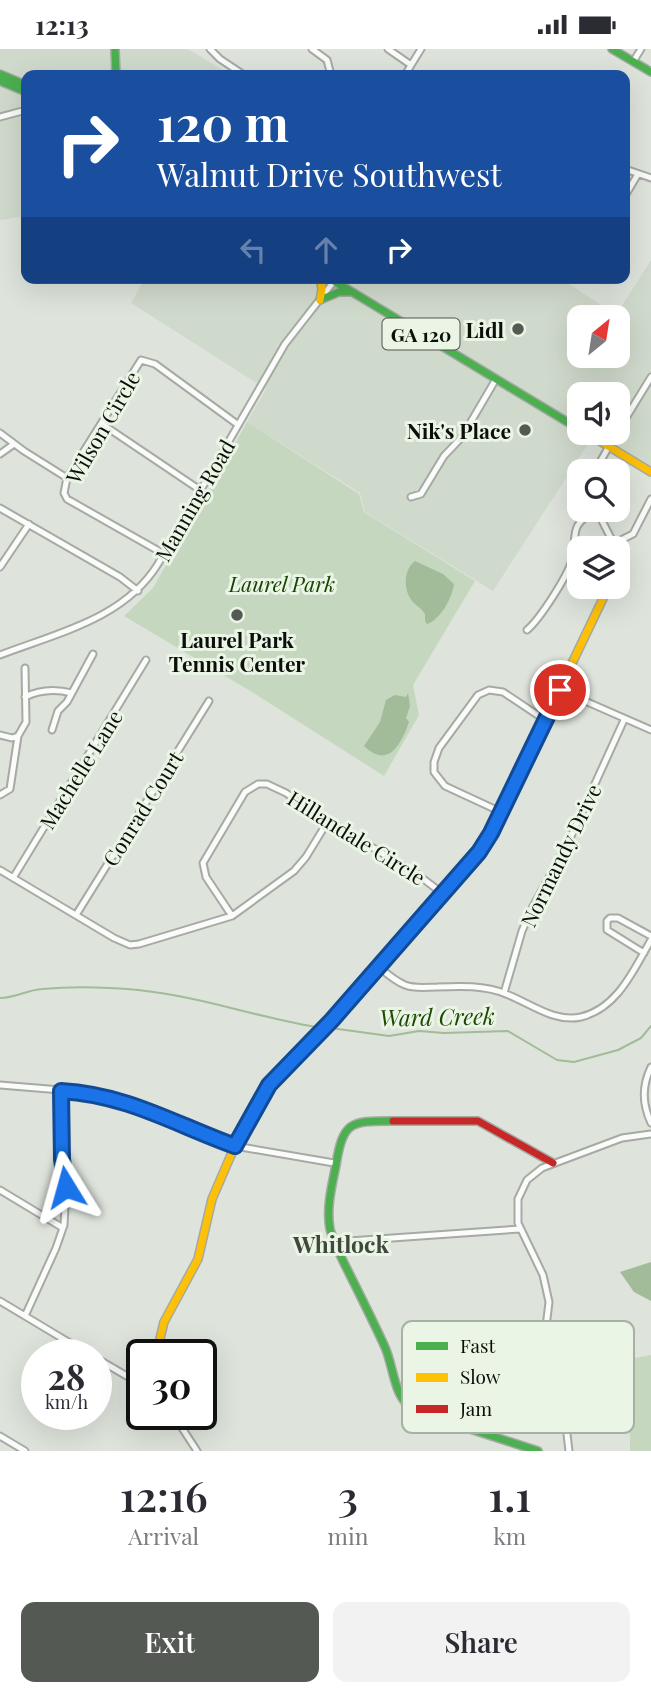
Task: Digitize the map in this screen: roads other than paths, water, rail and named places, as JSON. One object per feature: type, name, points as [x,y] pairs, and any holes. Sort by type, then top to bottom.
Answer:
[{"type":"main road","points":[[115,49],[116,70]]},
{"type":"main road","points":[[612,49],[651,72]]},
{"type":"main road","points":[[0,74],[21,83]]},
{"type":"main road","points":[[0,81],[21,90]]},
{"type":"main road","points":[[320,300],[321,284]]},
{"type":"main road","name":"GA 120","points":[[340,284],[567,422]]},
{"type":"main road","points":[[320,300],[340,292],[351,292]]},
{"type":"main road","points":[[606,445],[651,472]]},
{"type":"main road","points":[[160,1339],[164,1322],[197,1264],[212,1199],[235,1146],[264,1091],[379,967],[479,852],[501,812],[603,599]]},
{"type":"main road","points":[[402,1400],[386,1349],[335,1242],[328,1215],[334,1163],[349,1126],[356,1121],[473,1120],[483,1122],[553,1163]]},
{"type":"main road","points":[[483,1433],[538,1451]]},
{"type":"street","points":[[210,49],[219,59],[236,70]]},
{"type":"street","points":[[312,49],[327,60],[330,70]]},
{"type":"street","points":[[388,49],[411,65]]},
{"type":"street","points":[[408,70],[421,49]]},
{"type":"street","points":[[633,62],[641,49]]},
{"type":"street","points":[[0,117],[21,111]]},
{"type":"street","points":[[630,171],[651,178]]},
{"type":"street","points":[[630,188],[638,174]]},
{"type":"street","name":"Manning Road","points":[[0,655],[104,615],[138,591],[164,554],[285,344],[330,284]]},
{"type":"street","name":"Wilson Circle","points":[[164,554],[68,499],[64,493],[68,478],[141,361],[155,364],[237,424]]},
{"type":"street","points":[[630,411],[651,377]]},
{"type":"street","points":[[411,497],[421,493],[444,456],[462,437],[496,379]]},
{"type":"street","points":[[102,424],[200,490]]},
{"type":"street","points":[[0,433],[68,478]]},
{"type":"street","points":[[0,454],[14,444]]},
{"type":"street","points":[[602,459],[609,447]]},
{"type":"street","points":[[630,536],[634,534],[651,499]]},
{"type":"street","points":[[0,508],[120,577],[138,591]]},
{"type":"street","points":[[527,630],[540,617],[571,563],[580,522]]},
{"type":"street","points":[[0,567],[29,524]]},
{"type":"street","points":[[52,730],[58,711],[67,702],[93,654]]},
{"type":"street","name":"Machelle Lane","points":[[13,878],[146,660]]},
{"type":"street","points":[[0,795],[10,789],[18,736],[26,722],[25,669]]},
{"type":"street","points":[[25,697],[36,692],[55,690],[72,693]]},
{"type":"street","points":[[560,690],[651,730]]},
{"type":"street","points":[[501,812],[439,781],[433,767],[435,755],[468,707],[484,691],[503,692],[545,720]]},
{"type":"street","name":"Conrad Court","points":[[76,915],[209,701]]},
{"type":"street","name":"Normandy Drive","points":[[504,993],[531,910],[568,843],[624,720]]},
{"type":"street","points":[[0,735],[12,738],[18,736]]},
{"type":"street","name":"Hillandale Circle","points":[[232,916],[206,877],[203,863],[245,792],[258,784],[271,785],[286,793],[417,874],[443,894]]},
{"type":"street","points":[[0,870],[130,945],[232,916],[294,871],[328,821]]},
{"type":"street","points":[[379,967],[408,986],[462,986],[504,993],[559,1017],[581,1017],[607,1004],[621,991],[643,953],[651,938],[618,918],[610,918],[607,921],[607,930],[643,953]]},
{"type":"street","points":[[651,1067],[643,1097],[651,1122]]},
{"type":"street","points":[[0,1085],[85,1092],[117,1099],[235,1146],[334,1163]]},
{"type":"street","points":[[25,1316],[57,1248],[63,1228],[66,1187],[62,1159],[61,1091]]},
{"type":"street","points":[[548,1321],[548,1289],[520,1229],[516,1212],[521,1189],[535,1172],[553,1163],[622,1138],[651,1134]]},
{"type":"street","points":[[0,1190],[63,1228]]},
{"type":"street","points":[[335,1242],[520,1229]]},
{"type":"street","points":[[0,1301],[63,1339]]},
{"type":"street","points":[[183,1430],[197,1451]]},
{"type":"street","points":[[567,1433],[569,1451]]},
{"type":"street","points":[[0,1436],[25,1451]]},
{"type":"waterway","name":"Ward Creek","points":[[0,998],[54,988],[138,990],[183,997],[316,1027]]},
{"type":"waterway","name":"Ward Creek","points":[[331,1028],[389,1036],[419,1031],[508,1031],[557,1060],[574,1062],[618,1050],[641,1038],[651,1026]]},
{"type":"place","name":"Lidl","points":[[518,329]]},
{"type":"place","name":"Nik's Place","points":[[525,430]]},
{"type":"place","name":"Laurel Park Tennis Center","points":[[237,615]]},
{"type":"district","name":"Whitlock","points":[[341,1243]]},
{"type":"park label","name":"Laurel Park","points":[[282,583]]}]
